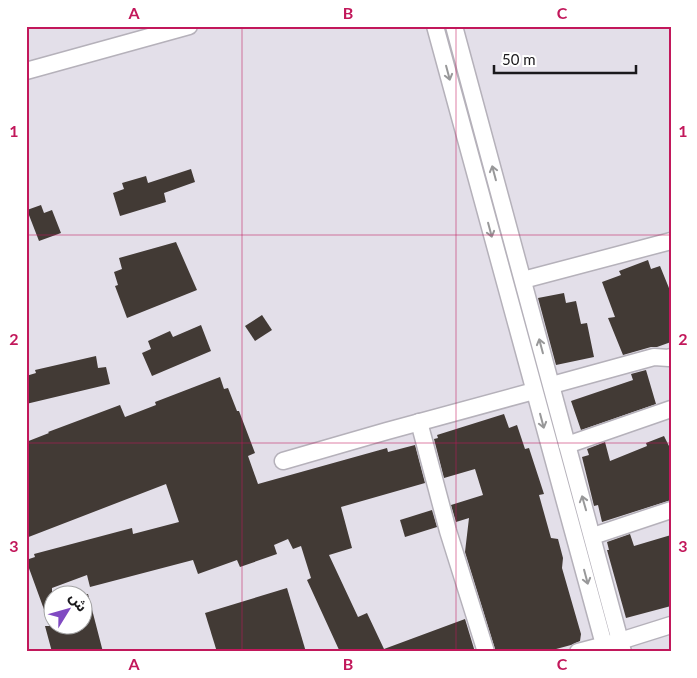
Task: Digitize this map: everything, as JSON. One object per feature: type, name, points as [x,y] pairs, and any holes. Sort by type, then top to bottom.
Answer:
[{"type":"street","points":[[26,71],[189,26]]},
{"type":"street","points":[[435,26],[534,391],[614,647]]},
{"type":"street","points":[[454,26],[593,536],[614,647]]},
{"type":"street","points":[[523,280],[671,241]]},
{"type":"street","points":[[552,386],[654,357],[670,360]]},
{"type":"street","points":[[283,461],[534,391]]},
{"type":"street","points":[[567,445],[671,409]]},
{"type":"street","points":[[419,422],[448,531],[486,652]]},
{"type":"street","points":[[593,536],[671,510]]},
{"type":"street","points":[[578,652],[614,647],[671,625]]},
{"type":"building","points":[[191,169],[195,182],[164,193],[166,202],[120,216],[113,193],[124,189],[122,183],[146,176],[148,183]]},
{"type":"building","points":[[41,205],[44,213],[52,210],[61,233],[39,241],[27,210]]},
{"type":"building","points":[[176,242],[197,290],[127,318],[115,286],[118,285],[114,272],[122,269],[119,258]]},
{"type":"building","points":[[648,260],[651,269],[660,266],[671,293],[671,342],[623,355],[608,318],[615,317],[602,282],[621,275],[619,271]]},
{"type":"building","points":[[564,293],[566,303],[576,301],[581,324],[587,323],[594,357],[556,365],[538,298]]},
{"type":"building","points":[[262,315],[272,330],[255,341],[245,326]]},
{"type":"building","points":[[201,325],[211,351],[152,376],[142,353],[151,349],[148,341],[170,331],[173,337]]},
{"type":"building","points":[[96,356],[98,368],[106,367],[110,384],[26,404],[26,376],[36,373],[35,370]]},
{"type":"building","points":[[646,370],[656,404],[581,430],[571,401],[633,380],[631,374]]},
{"type":"building","points":[[220,377],[224,389],[228,388],[237,411],[239,411],[255,453],[248,456],[258,484],[387,448],[388,452],[415,445],[425,483],[341,507],[352,548],[329,555],[358,617],[367,613],[384,649],[465,619],[475,652],[340,652],[307,580],[311,578],[301,546],[293,549],[288,539],[274,545],[277,554],[240,567],[237,560],[198,574],[193,560],[92,586],[90,586],[87,575],[57,586],[42,586],[42,604],[26,560],[35,557],[34,554],[132,528],[133,534],[179,522],[166,484],[26,538],[26,442],[120,405],[125,417],[156,405],[155,402]]},
{"type":"building","points":[[504,414],[509,428],[517,425],[525,449],[529,448],[544,494],[539,495],[551,538],[558,539],[563,558],[562,568],[581,634],[580,641],[545,652],[496,652],[465,552],[469,518],[456,522],[451,505],[483,495],[475,469],[444,478],[434,439],[438,438],[437,435]]},
{"type":"building","points":[[664,436],[671,450],[671,500],[602,522],[598,505],[594,506],[582,457],[589,455],[587,449],[605,442],[610,461],[647,446],[646,443]]},
{"type":"building","points":[[432,510],[437,527],[405,537],[400,520]]},
{"type":"building","points":[[630,534],[634,546],[671,535],[671,606],[626,618],[607,550],[609,550],[607,542]]},
{"type":"building","points":[[287,588],[306,652],[217,652],[205,613]]},
{"type":"building","points":[[92,609],[103,652],[52,652],[48,636],[92,636]]}]
